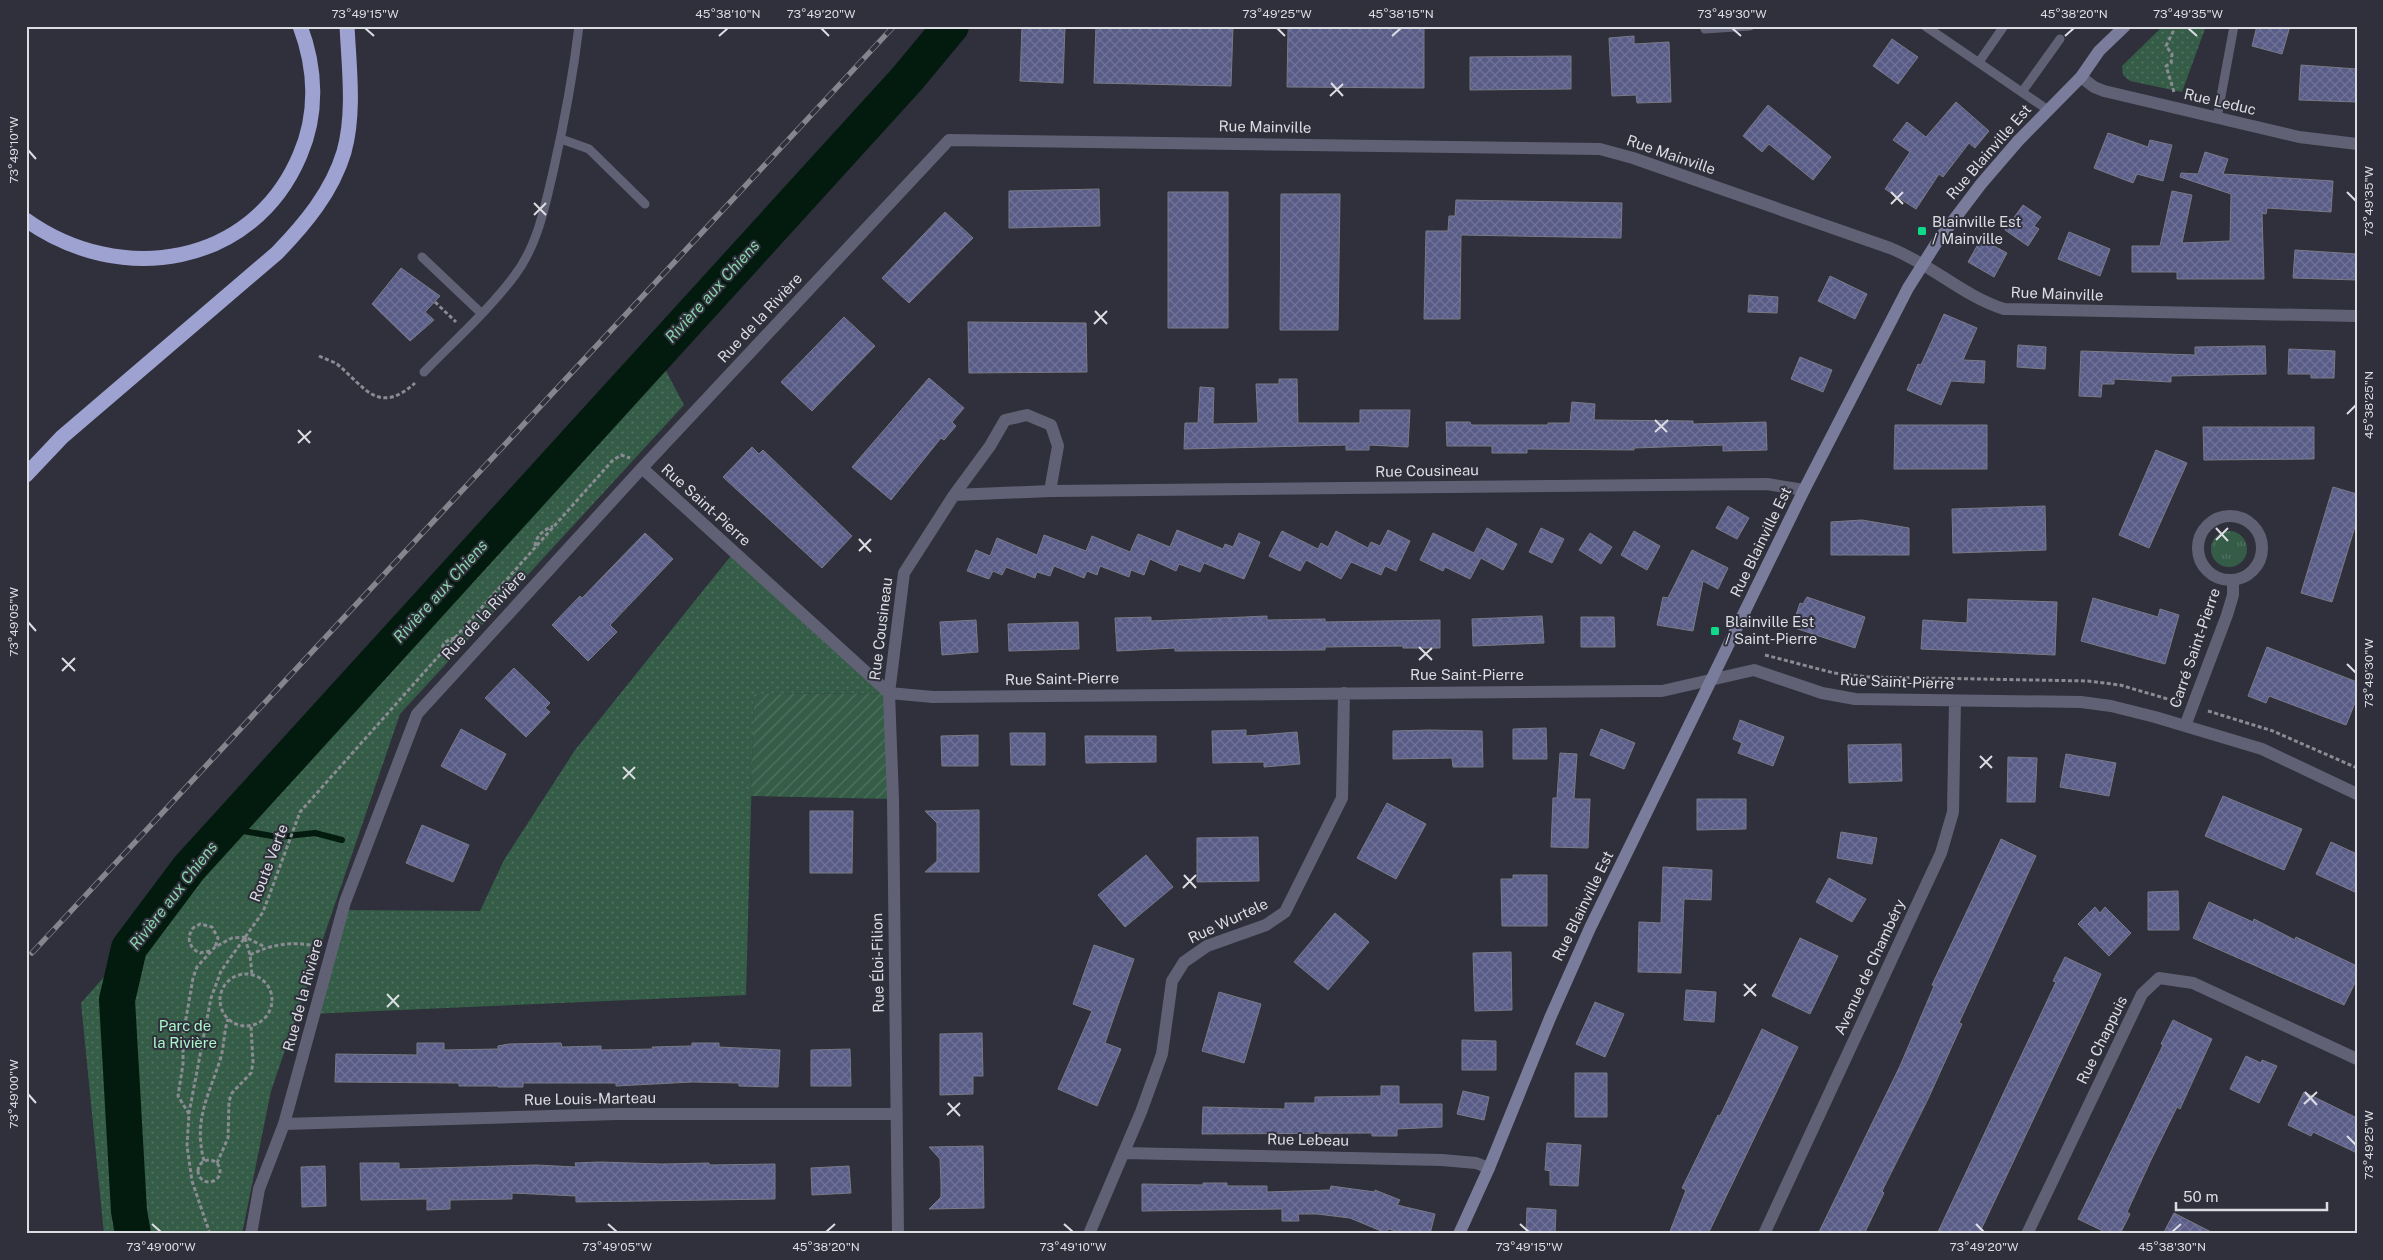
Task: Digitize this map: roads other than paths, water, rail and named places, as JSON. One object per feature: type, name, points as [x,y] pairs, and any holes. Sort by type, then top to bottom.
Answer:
[{"type":"highway","points":[[26,220],[49,234],[87,251],[128,259],[167,258],[189,254],[227,238],[245,227],[266,208],[286,183],[304,146],[310,126],[314,86],[307,48],[300,26]]},
{"type":"highway","points":[[26,475],[56,443],[277,253],[312,214],[335,174],[347,138],[350,98],[347,26]]},
{"type":"street","name":"Rue Blainville Est","points":[[1459,1234],[1490,1168],[1576,958],[1804,490],[1872,356],[1923,263],[1975,190],[2081,77],[2099,51],[2125,26]]},
{"type":"street","name":"Rue Leduc","points":[[2081,77],[2094,87],[2217,118],[2300,137],[2357,144]]},
{"type":"street","name":"Rue Mainville","points":[[950,140],[1600,149],[1642,161],[1882,245],[1923,263],[1982,302],[2015,311],[2357,316]]},
{"type":"street","name":"Rue de la Rivière","points":[[250,1234],[260,1189],[284,1124],[345,902],[418,714],[642,468],[950,140]]},
{"type":"street","name":"Rue Cousineau","points":[[889,693],[904,572],[954,495],[990,446],[1005,420],[1027,415],[1051,425],[1058,446],[1050,491]]},
{"type":"street","name":"Rue Saint-Pierre","points":[[642,468],[889,693],[934,696],[1662,691],[1712,678],[1754,670],[1838,697],[1868,700],[2081,702],[2131,710],[2262,749],[2357,794]]},
{"type":"street","name":"Rue Cousineau","points":[[954,495],[1050,491],[1767,484],[1804,490]]},
{"type":"street","name":"Carré Saint-Pierre","points":[[2226,515],[2237,516],[2247,521],[2258,533],[2261,543],[2260,554],[2252,570],[2244,578],[2233,582],[2222,581],[2212,575],[2202,564],[2199,554],[2200,539],[2206,527],[2214,519],[2226,515]]},
{"type":"street","name":"Carré Saint-Pierre","points":[[2185,726],[2227,615],[2233,595],[2233,582]]},
{"type":"street","name":"Rue Éloi-Filion","points":[[889,693],[893,799],[898,1234]]},
{"type":"street","name":"Rue Wurtele","points":[[1089,1234],[1141,1112],[1162,1054],[1172,981],[1184,962],[1208,946],[1266,925],[1286,912],[1342,798],[1344,693]]},
{"type":"street","name":"Avenue de Chambéry","points":[[1764,1234],[1941,853],[1953,812],[1955,701]]},
{"type":"street","name":"Rue Chappuis","points":[[2027,1234],[2142,994],[2159,978],[2193,983],[2357,1059]]},
{"type":"street","name":"Rue Louis-Marteau","points":[[284,1124],[617,1114],[896,1114]]},
{"type":"street","name":"Rue Lebeau","points":[[1124,1153],[1442,1160],[1476,1163],[1490,1168]]},
{"type":"lane","points":[[424,372],[515,276],[526,257],[548,195],[561,139],[579,26]]},
{"type":"lane","points":[[1704,26],[1705,29],[1750,26]]},
{"type":"lane","points":[[1926,26],[2048,110]]},
{"type":"lane","points":[[1979,62],[2004,26]]},
{"type":"lane","points":[[2217,118],[2234,26]]},
{"type":"lane","points":[[2022,92],[2060,39]]},
{"type":"lane","points":[[561,139],[589,149],[645,204]]},
{"type":"lane","points":[[422,257],[481,313]]},
{"type":"waterway","name":"Rivière aux Chiens","points":[[133,1234],[129,1211],[117,1000],[129,948],[189,868],[907,79],[951,26]]},
{"type":"waterway","points":[[226,828],[278,837],[315,833],[342,840]]},
{"type":"railway","points":[[32,953],[894,26]]},
{"type":"place","name":"Blainville Est / Mainville","points":[[1922,231]]},
{"type":"place","name":"Blainville Est / Saint-Pierre","points":[[1715,631]]},
{"type":"park label","name":"Parc de la Rivière","points":[[185,1034]]}]
